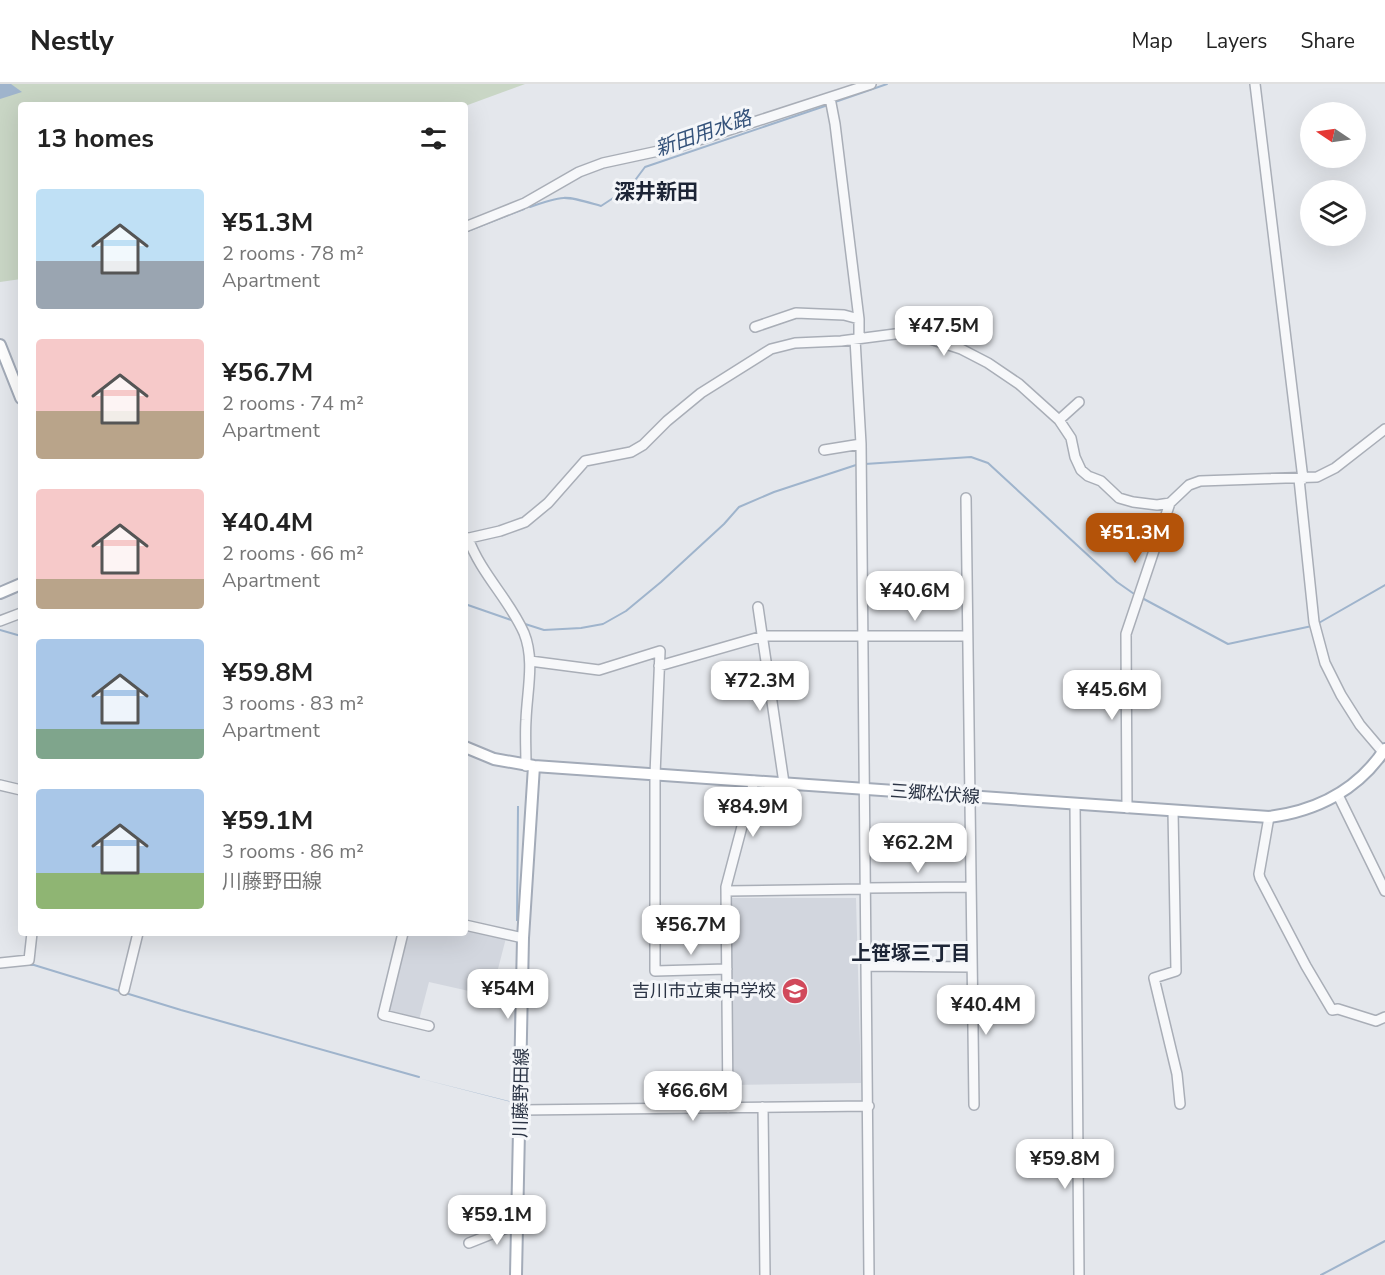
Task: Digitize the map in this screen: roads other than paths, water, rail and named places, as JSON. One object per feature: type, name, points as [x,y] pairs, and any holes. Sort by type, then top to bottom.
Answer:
[{"type":"main road","points":[[0,345],[18,391]]},
{"type":"main road","points":[[0,593],[18,585]]},
{"type":"main road","name":"三郷松伏線","points":[[468,748],[494,759],[530,766],[1269,817],[1309,808],[1338,795],[1368,771],[1384,751]]},
{"type":"main road","name":"川藤野田線","points":[[516,1275],[523,938],[530,766]]},
{"type":"street","points":[[468,226],[525,203],[579,172],[603,163],[677,147],[871,84]]},
{"type":"street","points":[[1256,84],[1301,454],[1301,479],[1314,622],[1325,663],[1341,695],[1360,725],[1384,751]]},
{"type":"street","points":[[830,98],[859,319],[857,339],[861,444],[869,1275]]},
{"type":"street","points":[[755,327],[796,313],[844,315],[859,319]]},
{"type":"street","points":[[468,539],[525,522],[548,504],[585,461],[631,452],[643,445],[667,421],[701,393],[761,354],[779,346],[795,343],[915,334],[961,349],[988,363],[1019,384],[1059,420],[1071,438],[1077,464],[1088,476],[1101,481],[1115,494],[1127,501],[1157,505],[1170,503]]},
{"type":"street","points":[[1059,420],[1077,405]]},
{"type":"street","points":[[1127,808],[1126,634],[1170,503],[1195,482],[1317,477],[1329,472],[1385,429]]},
{"type":"street","points":[[824,450],[861,444]]},
{"type":"street","points":[[966,498],[974,1105]]},
{"type":"street","points":[[468,541],[480,565],[524,633],[530,661],[526,720],[530,766]]},
{"type":"street","points":[[758,607],[784,783]]},
{"type":"street","points":[[0,621],[18,614]]},
{"type":"street","points":[[659,666],[763,636],[967,636]]},
{"type":"street","points":[[530,661],[599,670],[660,651],[655,775],[655,971],[727,969]]},
{"type":"street","points":[[728,1108],[726,891],[754,782]]},
{"type":"street","points":[[0,785],[18,789]]},
{"type":"street","points":[[1338,795],[1385,891]]},
{"type":"street","points":[[1075,804],[1079,1275]]},
{"type":"street","points":[[1173,811],[1176,971],[1154,978],[1177,1074],[1180,1104]]},
{"type":"street","points":[[1269,817],[1258,874],[1306,966],[1332,1010],[1338,1009],[1376,1021],[1385,1017]]},
{"type":"street","points":[[726,891],[971,887]]},
{"type":"street","points":[[468,926],[523,938]]},
{"type":"street","points":[[0,963],[29,960],[32,936]]},
{"type":"street","points":[[124,990],[137,936]]},
{"type":"street","points":[[402,936],[383,1016],[429,1026]]},
{"type":"street","points":[[867,966],[971,967]]},
{"type":"street","points":[[521,1110],[868,1106]]},
{"type":"street","points":[[763,1107],[765,1275]]},
{"type":"street","points":[[469,1244],[517,1224]]},
{"type":"water","points":[[0,84],[11,84],[22,92],[0,99]]},
{"type":"water","points":[[517,806],[519,806],[518,921],[516,921]]},
{"type":"water","points":[[515,1002],[515,1103],[418,1078],[513,1102]]},
{"type":"waterway","name":"新田用水路","points":[[835,102],[887,84]]},
{"type":"waterway","name":"新田用水路","points":[[530,207],[559,198],[580,200],[601,206],[630,187],[645,167],[828,105]]},
{"type":"waterway","name":"新田用水路","points":[[468,231],[524,209]]},
{"type":"waterway","points":[[865,464],[971,457],[988,463],[1117,582],[1137,596]]},
{"type":"waterway","points":[[522,623],[544,630],[603,624],[626,611],[661,582],[724,524],[739,507],[774,492],[859,464]]},
{"type":"waterway","points":[[1317,624],[1385,585]]},
{"type":"waterway","points":[[1142,598],[1228,644],[1312,626]]},
{"type":"waterway","points":[[468,605],[514,621]]},
{"type":"waterway","points":[[0,630],[18,635]]},
{"type":"waterway","points":[[27,965],[34,965],[181,1010],[419,1077]]},
{"type":"waterway","points":[[1321,1275],[1385,1241]]},
{"type":"place","name":"吉川市立東中学校","points":[[795,991]]},
{"type":"district","name":"深井新田","points":[[656,192]]},
{"type":"district","name":"上笹塚三丁目","points":[[911,953]]}]
